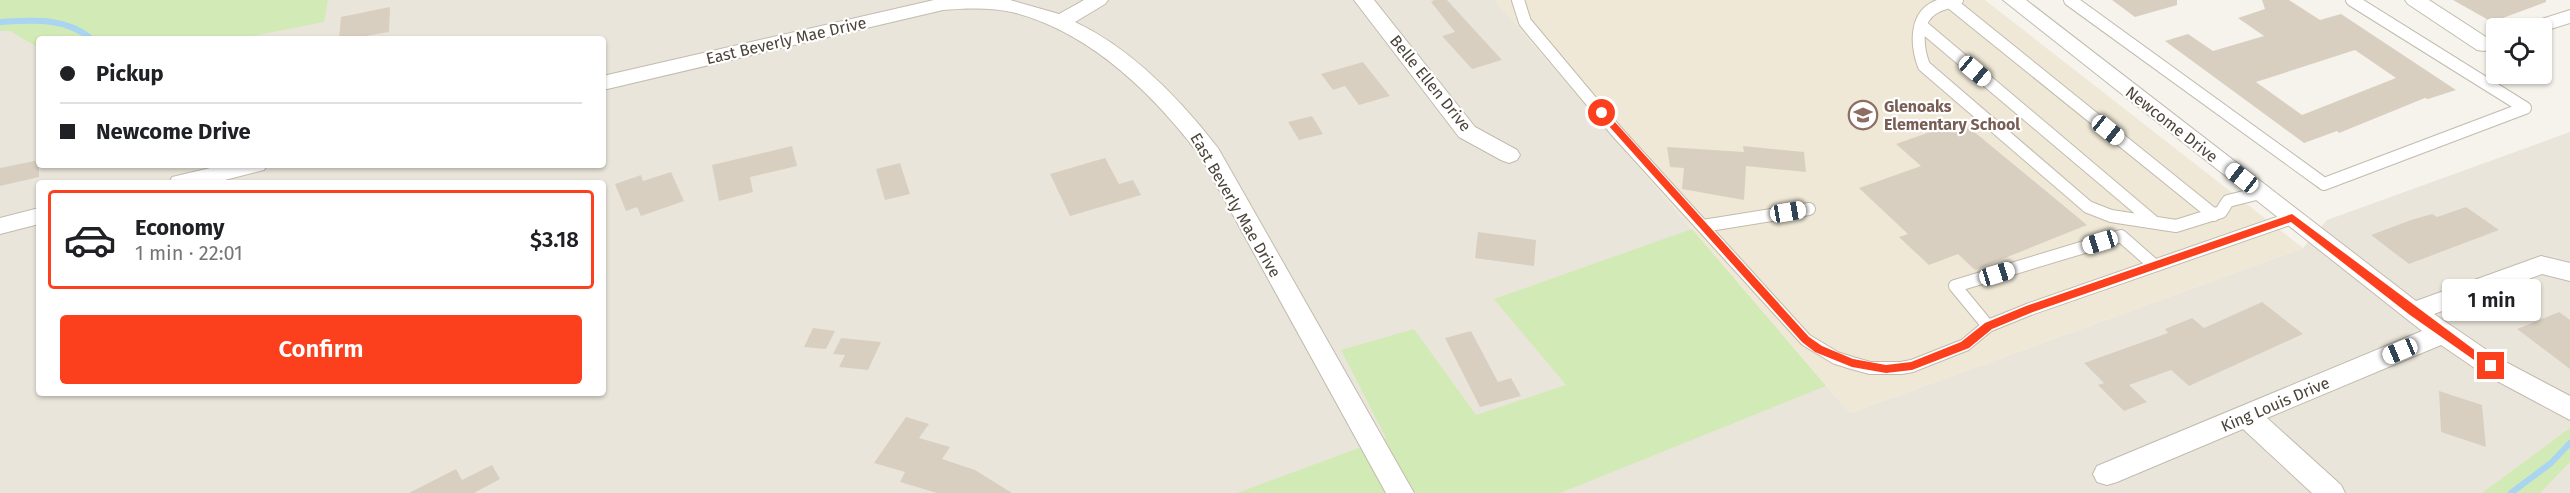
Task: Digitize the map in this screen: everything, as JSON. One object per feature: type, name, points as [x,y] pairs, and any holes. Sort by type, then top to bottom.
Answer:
[{"type":"street","points":[[1060,22],[1098,0]]},
{"type":"street","name":"Belle Ellen Drive","points":[[1364,0],[1467,132],[1509,155]]},
{"type":"street","name":"Newcome Drive","points":[[2013,0],[2413,312],[2491,366],[2570,410]]},
{"type":"street","points":[[2415,0],[2486,41]]},
{"type":"street","name":"East Beverly Mae Drive","points":[[606,82],[943,4],[971,2],[997,4],[1019,8],[1060,22],[1136,73],[1167,100],[1210,153],[1400,493]]},
{"type":"street","points":[[2552,22],[2570,16]]},
{"type":"street","points":[[193,180],[243,168]]},
{"type":"street","points":[[0,226],[36,217]]},
{"type":"street","points":[[2413,312],[2541,265],[2570,272]]},
{"type":"street","name":"King Louis Drive","points":[[2107,474],[2443,333]]},
{"type":"street","points":[[2247,416],[2331,493]]},
{"type":"lane","points":[[1518,0],[1525,22],[1617,132],[1806,339],[1819,349],[1870,368],[1912,366],[1965,345],[1988,326],[2154,265],[2292,218]]},
{"type":"lane","points":[[2070,0],[2324,184],[2525,108],[2352,0]]},
{"type":"lane","points":[[2214,215],[1953,1],[1933,8],[1925,15],[1919,55],[1924,66],[2076,198],[2099,213],[2176,226],[2214,215],[2221,212],[2228,201],[2260,193]]},
{"type":"lane","points":[[1922,26],[2154,223]]},
{"type":"lane","points":[[1703,226],[1809,209]]},
{"type":"lane","points":[[1988,326],[1956,286],[2121,236],[2154,265]]},
{"type":"shaded area","points":[[10,0],[1495,0],[1850,413],[2303,248],[2327,220],[2570,132],[2570,493],[0,493],[0,31],[10,31]]},
{"type":"shaded area","name":"Glenoaks Elementary School","points":[[1495,0],[1985,0],[2303,248],[1850,413]]},
{"type":"green space","points":[[0,0],[328,0],[324,22],[252,36],[36,36],[36,46],[10,31],[0,31]]},
{"type":"green space","points":[[1692,229],[1826,386],[1560,493],[1237,493],[1386,438],[1341,350],[1414,329],[1476,415],[1566,385],[1494,299]]},
{"type":"green space","points":[[2570,428],[2570,462],[2540,493],[2482,493]]},
{"type":"building","points":[[1447,0],[1502,60],[1472,69],[1442,36],[1455,32],[1431,2]]},
{"type":"building","points":[[2112,0],[2177,0],[2177,5],[2135,17]]},
{"type":"building","points":[[2262,0],[2289,0],[2320,20],[2341,14],[2456,90],[2425,98],[2339,133],[2337,131],[2304,143],[2165,41],[2188,34],[2213,51],[2264,36],[2238,18],[2265,9]],"holes":[[[2355,50],[2396,78],[2302,115],[2256,82]]]},
{"type":"building","points":[[2453,0],[2546,0],[2546,2],[2503,18],[2486,19]]},
{"type":"building","points":[[390,7],[389,32],[366,36],[339,36],[341,17]]},
{"type":"building","points":[[1363,62],[1390,96],[1359,105],[1345,86],[1333,90],[1321,74]]},
{"type":"building","points":[[1312,116],[1323,134],[1299,140],[1288,122]]},
{"type":"building","points":[[1961,121],[2087,225],[1975,270],[1958,254],[1929,265],[1899,237],[1908,234],[1859,188],[1921,166],[1896,144]]},
{"type":"building","points":[[792,146],[797,166],[750,177],[753,192],[719,201],[712,165]]},
{"type":"building","points":[[1743,146],[1804,152],[1806,172],[1746,166],[1744,200],[1682,189],[1684,168],[1670,167],[1667,147],[1744,152]]},
{"type":"building","points":[[1105,158],[1119,184],[1133,180],[1141,195],[1070,216],[1050,174]]},
{"type":"building","points":[[36,161],[39,177],[0,186],[0,168]]},
{"type":"building","points":[[900,163],[910,194],[885,200],[876,169]]},
{"type":"building","points":[[671,172],[684,201],[641,216],[637,207],[626,211],[615,184],[641,175],[643,181]]},
{"type":"building","points":[[2466,207],[2499,230],[2409,264],[2371,235],[2411,220],[2432,214],[2437,217]]},
{"type":"building","points":[[1478,232],[1536,240],[1534,266],[1475,258]]},
{"type":"building","points":[[2262,302],[2303,334],[2189,386],[2171,370],[2129,385],[2147,402],[2124,411],[2098,385],[2104,383],[2084,363],[2168,333],[2165,329],[2192,318],[2204,328]]},
{"type":"building","points":[[2559,312],[2570,320],[2570,369],[2517,329]]},
{"type":"building","points":[[813,328],[835,331],[826,349],[804,347]]},
{"type":"building","points":[[1471,331],[1498,382],[1511,378],[1521,396],[1480,407],[1445,338]]},
{"type":"building","points":[[841,338],[881,342],[868,370],[839,367],[845,355],[833,354]]},
{"type":"building","points":[[2439,391],[2482,405],[2486,447],[2441,432]]},
{"type":"building","points":[[906,417],[929,424],[919,438],[950,447],[942,459],[975,470],[1012,493],[937,493],[900,482],[905,472],[874,463]]},
{"type":"building","points":[[492,465],[500,479],[474,493],[409,493],[456,469],[462,480]]},
{"type":"waterway","points":[[0,22],[60,23],[88,36]]},
{"type":"waterway","points":[[2511,493],[2551,463],[2570,443]]},
{"type":"place","name":"Glenoaks Elementary School","points":[[1863,115]]},
{"type":"route","points":[[1602,113],[1806,339],[1836,358],[1852,363],[1886,369],[1912,366],[1965,345],[1988,326],[2030,309],[2265,225],[2292,218],[2413,312],[2491,366]]}]
